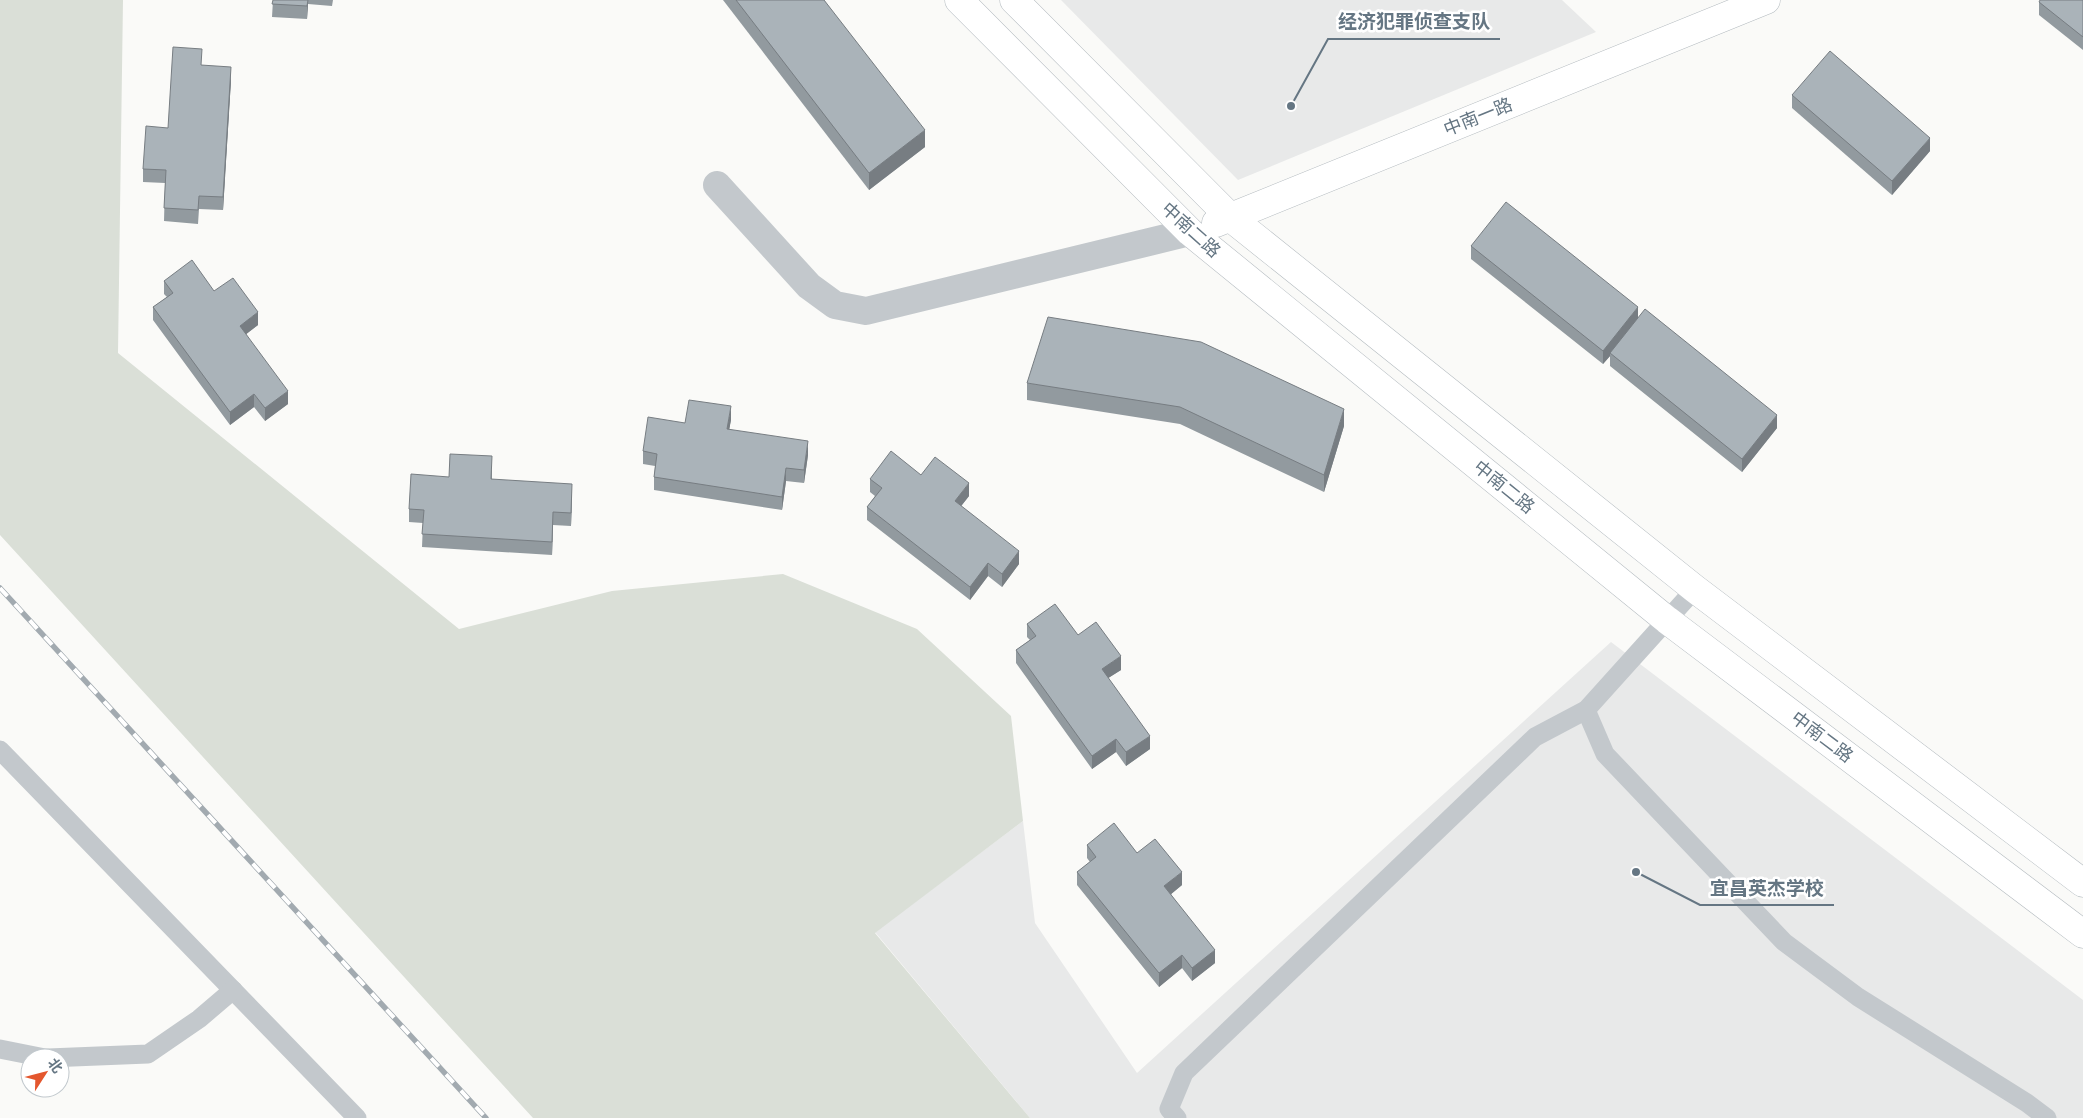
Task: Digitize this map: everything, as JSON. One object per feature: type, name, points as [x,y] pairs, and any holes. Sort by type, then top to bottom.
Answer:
[{"type":"main road","name":"中南二路","points":[[959,0],[1190,232],[1667,620],[2083,934]]},
{"type":"main road","name":"中南二路","points":[[1014,0],[1231,218],[1695,589],[2083,883]]},
{"type":"main road","name":"中南一路","points":[[1190,232],[1231,218],[1766,0]]},
{"type":"street","points":[[717,186],[809,286],[835,305],[866,311],[1190,232]]},
{"type":"lane","points":[[1177,1118],[1169,1109],[1184,1073],[1534,737],[1586,710],[1695,589]]},
{"type":"lane","points":[[1586,710],[1605,754],[1784,942],[1858,997],[2047,1118]]},
{"type":"lane","points":[[0,750],[357,1118]]},
{"type":"lane","points":[[70,1057],[148,1054],[199,1019],[233,990]]},
{"type":"lane","points":[[0,1050],[20,1053]]},
{"type":"shaded area","points":[[0,0],[123,0],[118,353],[459,629],[612,591],[783,574],[917,629],[1011,716],[1023,821],[875,933],[1030,1118],[533,1118],[0,535]]},
{"type":"shaded area","points":[[1061,0],[1562,0],[1596,32],[1238,180]]},
{"type":"shaded area","points":[[1611,642],[2083,1000],[2083,1118],[1030,1118],[875,932],[1023,821],[1035,923],[1137,1073]]},
{"type":"building","points":[[273,0],[308,0],[307,6],[272,4]]},
{"type":"building","points":[[736,0],[824,0],[925,130],[869,173]]},
{"type":"building","points":[[2040,0],[2083,0],[2083,37],[2039,2]]},
{"type":"building","points":[[173,47],[202,49],[201,65],[231,67],[223,197],[199,196],[198,210],[164,208],[166,170],[143,169],[146,126],[168,128]]},
{"type":"building","points":[[1830,51],[1930,138],[1892,181],[1792,95]]},
{"type":"building","points":[[1506,202],[1638,307],[1603,351],[1471,246]]},
{"type":"building","points":[[192,260],[214,291],[233,278],[258,312],[240,326],[288,391],[265,408],[254,394],[230,412],[153,307],[173,293],[164,281]]},
{"type":"building","points":[[1645,309],[1777,415],[1742,459],[1610,353]]},
{"type":"building","points":[[1048,317],[1201,342],[1344,409],[1324,475],[1180,407],[1027,383]]},
{"type":"building","points":[[689,400],[731,406],[727,429],[808,441],[804,470],[786,468],[782,497],[654,477],[657,454],[643,451],[648,417],[685,423]]},
{"type":"building","points":[[891,451],[921,475],[935,457],[969,483],[955,501],[1019,551],[1002,574],[988,563],[970,587],[867,507],[882,488],[870,479]]},
{"type":"building","points":[[450,454],[492,456],[491,479],[572,484],[571,513],[553,512],[552,542],[422,534],[424,510],[409,509],[411,474],[449,477]]},
{"type":"building","points":[[1055,604],[1078,635],[1096,622],[1121,656],[1102,669],[1150,736],[1126,752],[1116,739],[1092,756],[1016,650],[1036,636],[1027,624]]},
{"type":"building","points":[[1114,823],[1137,853],[1155,839],[1182,872],[1164,886],[1215,950],[1192,968],[1182,955],[1159,973],[1077,872],[1096,857],[1087,845]]},
{"type":"railway","points":[[0,588],[486,1118]]},
{"type":"place","name":"经济犯罪侦查支队","points":[[1291,106]]},
{"type":"place","name":"宜昌英杰学校","points":[[1636,872]]}]
